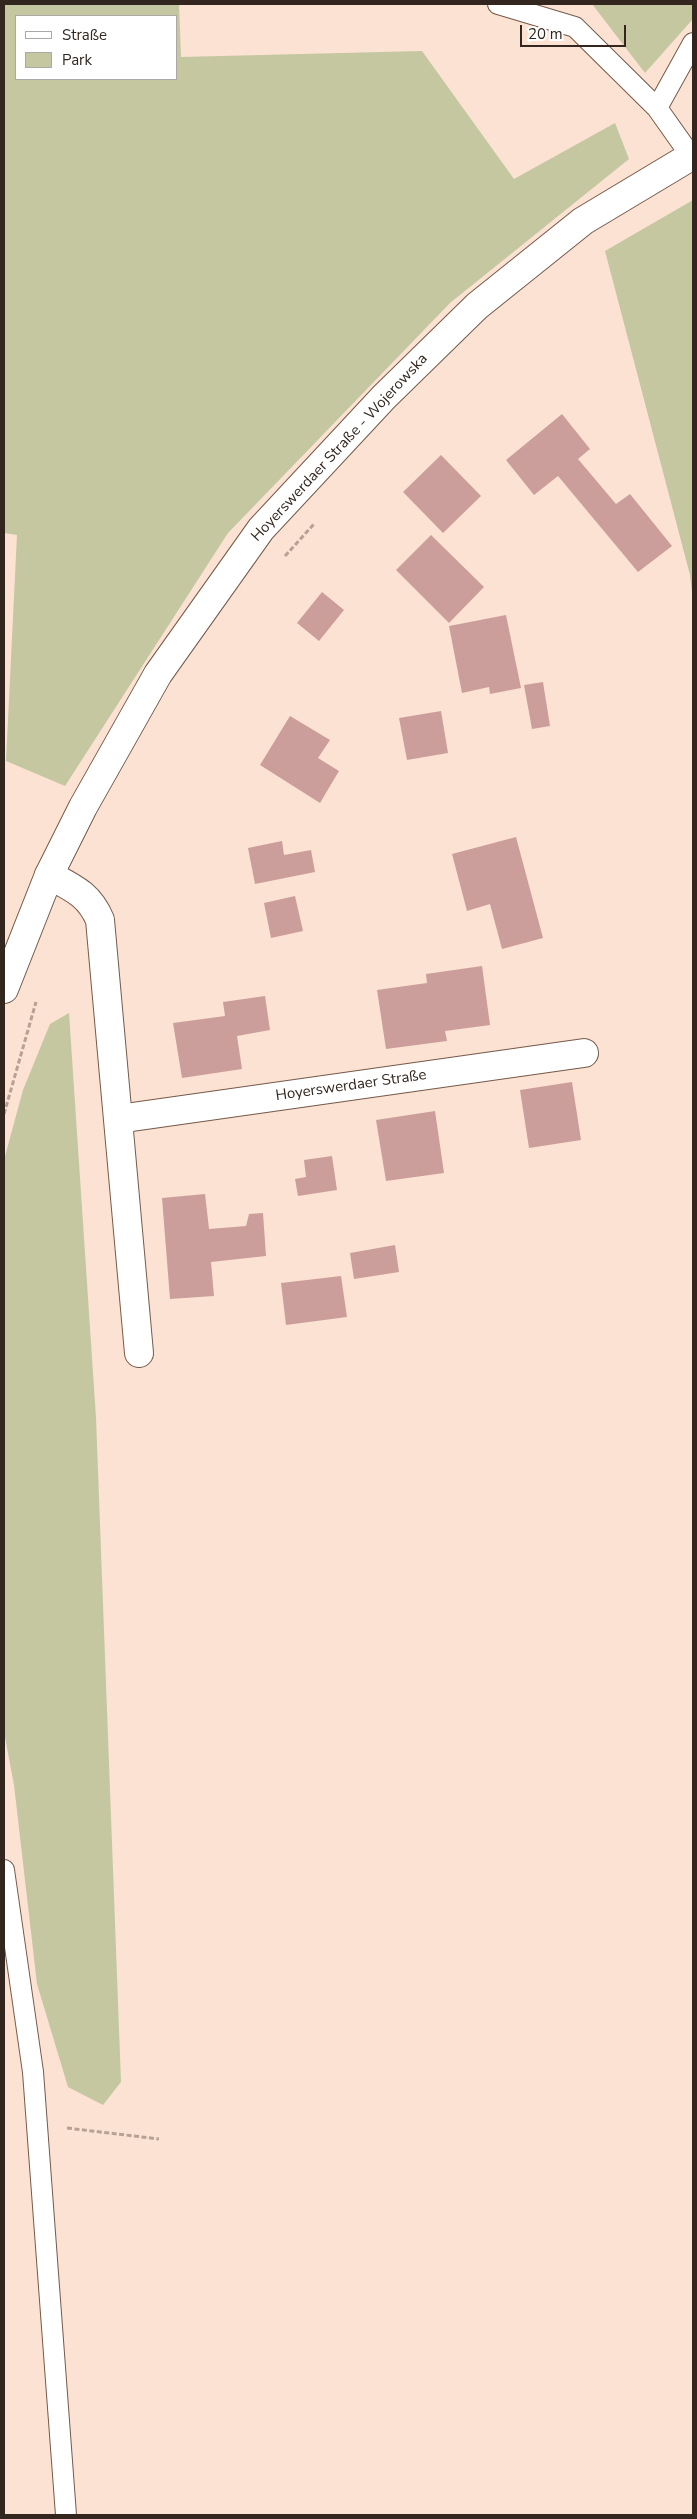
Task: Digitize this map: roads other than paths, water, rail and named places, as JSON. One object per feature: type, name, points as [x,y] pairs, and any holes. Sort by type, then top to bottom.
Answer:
[{"type":"main road","name":"Hoyerswerdaer Straße - Wojerowska","points":[[4,989],[49,875],[84,807],[158,674],[261,529],[384,397],[477,306],[583,221],[692,156]]},
{"type":"main road","points":[[49,875],[78,891],[93,904],[100,920],[139,1353]]},
{"type":"main road","name":"Hoyerswerdaer Straße","points":[[118,1119],[584,1053]]},
{"type":"lane","points":[[498,4],[575,27],[656,108],[692,156]]},
{"type":"lane","points":[[656,108],[693,43]]},
{"type":"lane","points":[[4,1870],[33,2072],[66,2515]]}]
